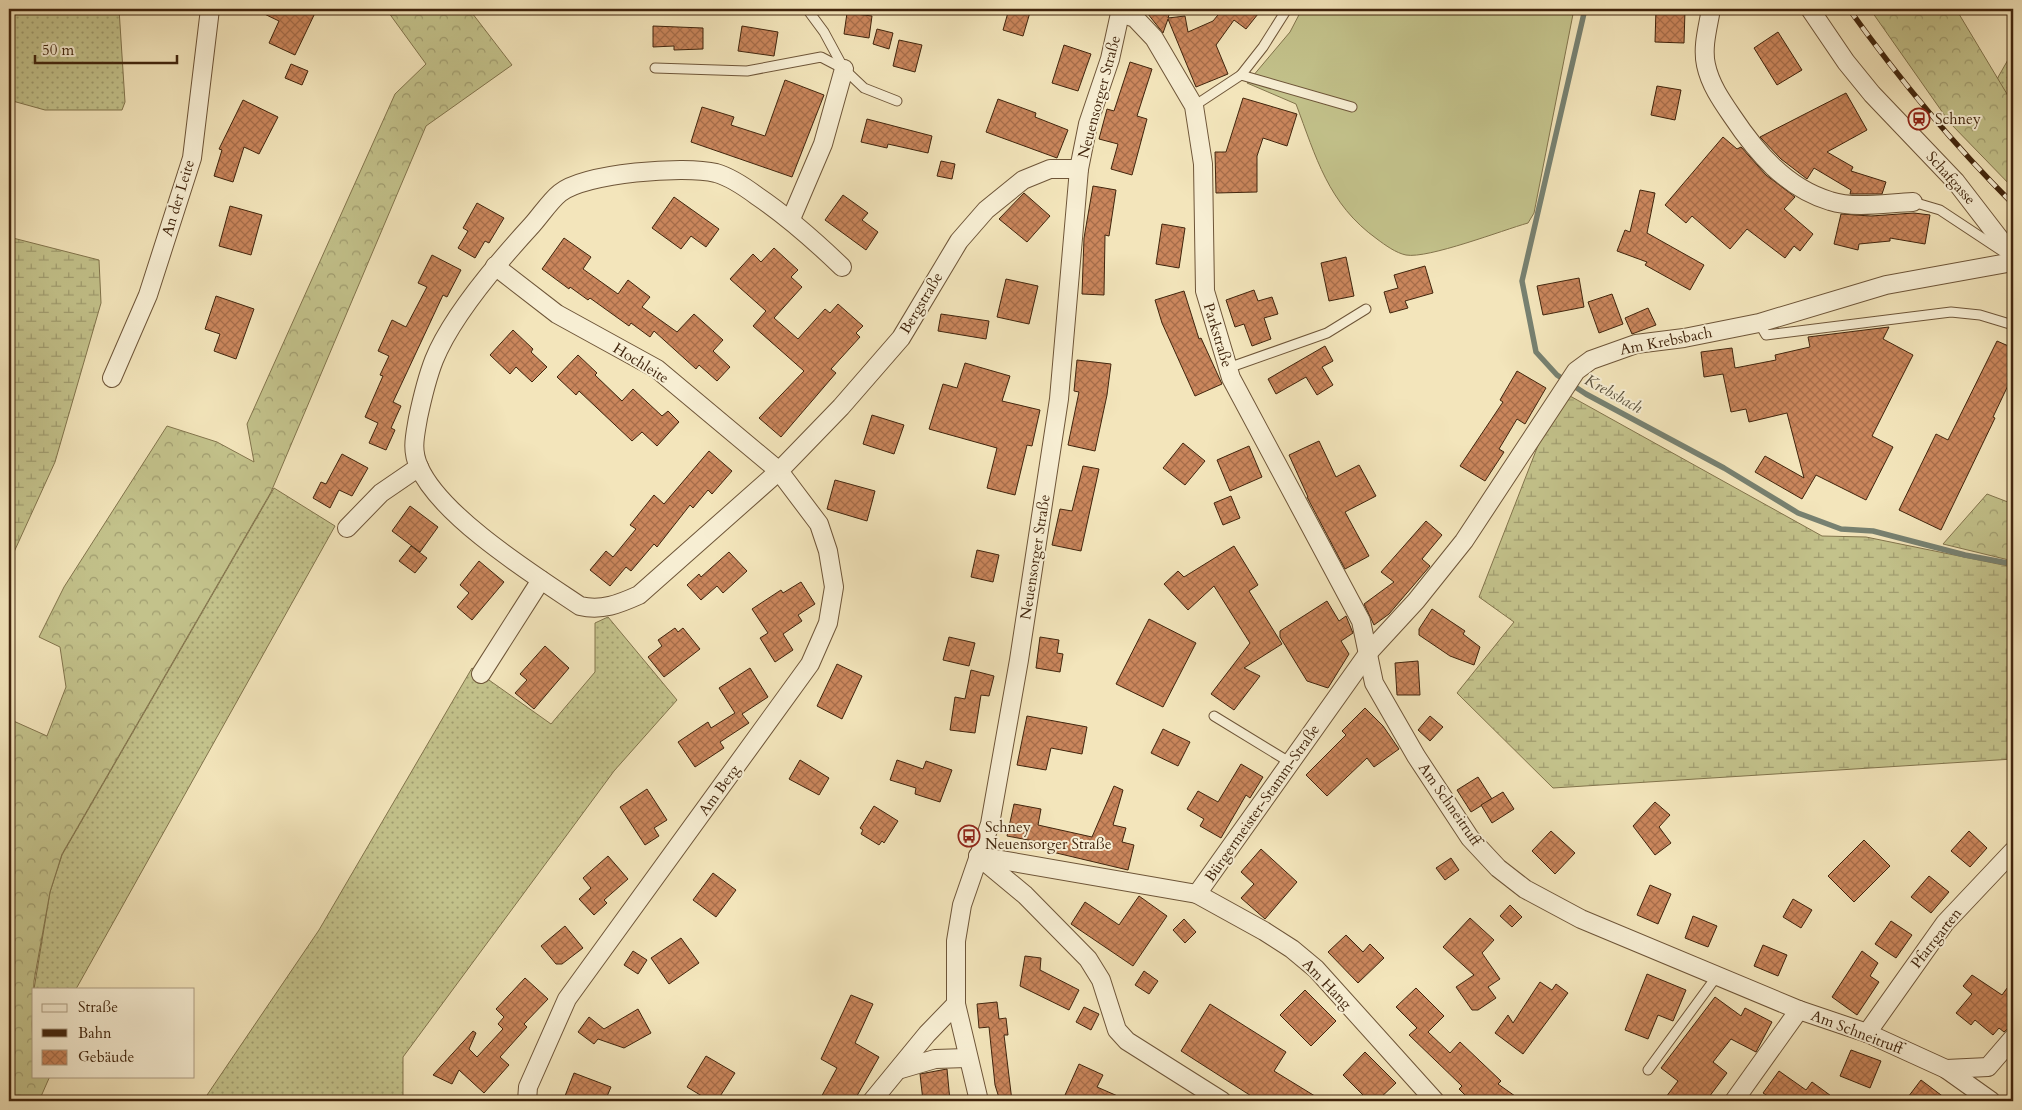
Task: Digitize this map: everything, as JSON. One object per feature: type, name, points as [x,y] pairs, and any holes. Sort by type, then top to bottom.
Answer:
[{"type":"street","name":"An der Leite","points":[[112,378],[148,295],[192,158],[210,9]]},
{"type":"street","points":[[1711,9],[1705,50],[1710,79],[1740,127],[1768,163],[1794,184],[1832,202],[1846,204],[1913,202]]},
{"type":"street","name":"Schafgasse","points":[[1810,9],[1846,62],[1872,94],[1956,182],[2013,259]]},
{"type":"street","name":"Parkstraße","points":[[1121,11],[1135,18],[1154,38],[1194,106],[1203,164],[1205,291],[1231,378],[1361,621],[1369,652]]},
{"type":"street","name":"Neuensorger Straße","points":[[979,1101],[967,1058],[956,1004],[956,941],[962,905],[990,824],[1052,453],[1066,345],[1079,170],[1088,124],[1110,59],[1121,11]]},
{"type":"street","points":[[791,219],[823,144],[844,68]]},
{"type":"street","name":"Bergstraße","points":[[418,466],[426,481],[465,523],[540,580],[580,606],[595,609],[614,606],[639,595],[779,471],[841,407],[901,338],[959,240],[986,210],[1023,180],[1050,169],[1079,170]]},
{"type":"street","points":[[347,528],[381,493],[418,466],[412,449],[420,409],[434,359],[454,325],[495,266],[561,192],[580,183],[606,177],[657,171],[692,170],[716,173],[741,185],[791,219],[842,267]]},
{"type":"street","name":"Am Krebsbach","points":[[1369,652],[1416,601],[1464,541],[1559,394],[1576,372],[1591,360],[1636,344],[1684,338],[1759,323],[1886,285],[2013,259]]},
{"type":"street","name":"Hochleite","points":[[495,266],[557,314],[657,369],[779,471]]},
{"type":"street","name":"Am Berg","points":[[527,1101],[528,1087],[568,998],[810,664],[828,623],[834,588],[828,551],[819,524],[779,471]]},
{"type":"street","points":[[480,674],[540,580]]},
{"type":"street","name":"Bürgermeister-Stamm-Straße","points":[[978,856],[1197,894],[1369,652]]},
{"type":"street","name":"Am Schneitruff","points":[[1369,652],[1374,683],[1416,756],[1470,838],[1498,868],[1525,889],[1582,919],[1799,1010],[1867,1033],[1946,1069],[1986,1100]]},
{"type":"street","name":"Pfarrgarten","points":[[1867,1033],[1945,923],[2013,851]]},
{"type":"street","points":[[978,856],[1025,895],[1088,959],[1101,980],[1117,1030],[1127,1041],[1222,1101]]},
{"type":"street","name":"Am Hang","points":[[1197,894],[1264,931],[1304,959],[1435,1101]]},
{"type":"street","points":[[872,1101],[927,1034],[956,1004]]},
{"type":"street","points":[[1734,1101],[1799,1010]]},
{"type":"street","points":[[1946,1069],[1988,1067],[2013,1038]]},
{"type":"street","points":[[901,1068],[935,1058],[967,1058]]},
{"type":"lane","points":[[807,9],[824,32],[844,68],[864,88],[897,101]]},
{"type":"lane","points":[[1194,106],[1241,75],[1263,47],[1287,9]]},
{"type":"lane","points":[[655,68],[747,71],[821,58],[844,68]]},
{"type":"lane","points":[[1241,75],[1352,107]]},
{"type":"lane","points":[[1913,202],[1940,210],[2013,259]]},
{"type":"lane","points":[[1228,368],[1327,333],[1366,309]]},
{"type":"lane","points":[[1759,323],[1766,335],[1951,312],[1980,315],[2013,325]]},
{"type":"lane","points":[[1214,716],[1290,762]]},
{"type":"lane","points":[[1648,1070],[1717,976]]},
{"type":"green space","points":[[9,9],[119,9],[125,102],[122,110],[45,110],[9,100]]},
{"type":"green space","points":[[386,9],[469,9],[512,65],[426,126],[271,492],[62,854],[50,892],[34,988],[32,988],[32,1078],[49,1078],[39,1101],[9,1101],[9,719],[47,736],[66,687],[60,647],[39,637],[64,587],[167,426],[217,442],[254,462],[247,424],[395,94],[426,64]]},
{"type":"green space","points":[[1302,9],[1574,9],[1534,213],[1528,223],[1466,243],[1417,255],[1406,255],[1395,251],[1360,225],[1346,211],[1335,195],[1317,161],[1296,104],[1247,83],[1290,32]]},
{"type":"green space","points":[[1870,9],[1956,9],[2013,104],[2013,188],[1950,123]]},
{"type":"green space","points":[[2013,51],[2013,104],[1997,79]]},
{"type":"green space","points":[[9,237],[99,260],[101,303],[55,462],[9,563]]},
{"type":"green space","points":[[1570,396],[1822,536],[1866,537],[2013,567],[2013,759],[1553,788],[1457,693],[1514,622],[1479,597],[1544,430]]},
{"type":"green space","points":[[274,488],[335,526],[77,988],[34,988],[50,892],[62,855]]},
{"type":"green space","points":[[1987,494],[2013,504],[2013,561],[1943,544]]},
{"type":"green space","points":[[608,617],[677,700],[614,771],[403,1057],[403,1101],[203,1101],[319,930],[472,668],[551,724],[595,672],[595,623]]},
{"type":"building","points":[[254,9],[306,9],[315,13],[295,55],[269,43],[279,21]]},
{"type":"building","points":[[1009,9],[1031,9],[1023,36],[1003,30]]},
{"type":"building","points":[[1144,9],[1171,9],[1168,18],[1185,16],[1188,32],[1213,21],[1222,10],[1220,9],[1262,9],[1246,29],[1234,20],[1216,45],[1228,74],[1196,87],[1168,19],[1163,33]]},
{"type":"building","points":[[1656,9],[1685,10],[1684,43],[1655,42]]},
{"type":"building","points":[[847,13],[872,16],[869,38],[844,34]]},
{"type":"building","points":[[653,26],[703,28],[703,49],[674,50],[674,46],[653,47]]},
{"type":"building","points":[[742,26],[778,32],[774,56],[738,51]]},
{"type":"building","points":[[877,29],[893,33],[889,49],[873,44]]},
{"type":"building","points":[[1778,32],[1802,70],[1777,85],[1754,48]]},
{"type":"building","points":[[899,40],[922,45],[915,72],[893,66]]},
{"type":"building","points":[[1064,45],[1091,54],[1078,91],[1052,83]]},
{"type":"building","points":[[1130,62],[1152,69],[1137,116],[1147,119],[1132,175],[1111,169],[1118,144],[1099,139],[1107,109],[1114,111]]},
{"type":"building","points":[[291,64],[308,71],[302,85],[285,78]]},
{"type":"building","points":[[785,80],[824,95],[792,177],[691,142],[702,107],[734,117],[731,125],[765,136]]},
{"type":"building","points":[[1657,86],[1681,90],[1675,120],[1651,115]]},
{"type":"building","points":[[1846,93],[1867,130],[1827,152],[1853,167],[1851,171],[1886,182],[1882,194],[1850,194],[1851,190],[1814,168],[1807,179],[1781,159],[1760,137]]},
{"type":"building","points":[[1243,98],[1297,114],[1287,146],[1263,138],[1257,156],[1257,192],[1216,193],[1215,152],[1226,152]]},
{"type":"building","points":[[998,99],[1036,113],[1035,117],[1068,130],[1057,158],[986,132]]},
{"type":"building","points":[[243,100],[278,117],[259,154],[244,147],[233,182],[214,176],[222,150],[219,149]]},
{"type":"building","points":[[867,119],[932,136],[928,153],[888,144],[887,148],[861,142]]},
{"type":"building","points":[[1723,137],[1737,149],[1741,147],[1766,175],[1795,197],[1784,209],[1813,234],[1800,251],[1794,246],[1785,258],[1747,229],[1730,249],[1692,216],[1686,223],[1665,205]]},
{"type":"building","points":[[941,161],[955,164],[952,179],[937,176]]},
{"type":"building","points":[[1093,186],[1116,190],[1109,236],[1105,235],[1104,295],[1082,294],[1084,238]]},
{"type":"building","points":[[1640,190],[1655,193],[1647,233],[1704,265],[1690,290],[1645,265],[1647,262],[1617,251],[1625,230],[1630,232]]},
{"type":"building","points":[[1024,193],[1050,216],[1027,242],[999,219]]},
{"type":"building","points":[[843,195],[868,213],[862,220],[878,232],[866,250],[825,220]]},
{"type":"building","points":[[674,197],[719,229],[706,247],[691,236],[681,249],[652,228]]},
{"type":"building","points":[[477,203],[504,218],[489,243],[485,241],[475,258],[458,248],[468,231],[463,228]]},
{"type":"building","points":[[230,206],[262,215],[251,255],[219,246]]},
{"type":"building","points":[[1914,213],[1930,215],[1925,244],[1890,238],[1890,241],[1859,244],[1858,250],[1834,244],[1841,214],[1871,216]]},
{"type":"building","points":[[1162,224],[1185,228],[1179,268],[1156,264]]},
{"type":"building","points":[[564,238],[591,257],[583,269],[618,294],[628,280],[650,297],[642,307],[677,332],[694,314],[723,340],[713,351],[730,367],[717,381],[699,365],[696,369],[654,331],[650,337],[631,323],[629,326],[590,298],[588,300],[570,287],[569,289],[542,269]]},
{"type":"building","points":[[774,248],[798,270],[791,277],[802,287],[774,318],[798,339],[825,309],[830,313],[838,304],[863,326],[856,333],[860,337],[831,369],[836,373],[781,437],[759,418],[804,371],[753,326],[766,311],[730,279],[753,254],[761,262]]},
{"type":"building","points":[[432,255],[461,270],[447,297],[443,295],[393,402],[401,406],[391,428],[395,430],[386,450],[369,443],[378,423],[365,417],[383,376],[380,375],[389,356],[378,351],[392,320],[406,327],[427,287],[418,283]]},
{"type":"building","points":[[1346,257],[1354,296],[1329,301],[1321,263]]},
{"type":"building","points":[[1425,266],[1433,293],[1405,301],[1408,308],[1390,313],[1384,292],[1398,288],[1394,275]]},
{"type":"building","points":[[1579,278],[1584,307],[1543,315],[1537,286]]},
{"type":"building","points":[[1006,279],[1038,286],[1029,324],[997,317]]},
{"type":"building","points":[[1254,290],[1258,301],[1272,297],[1278,314],[1264,318],[1271,339],[1252,346],[1244,324],[1235,327],[1226,300]]},
{"type":"building","points":[[1184,291],[1199,339],[1201,338],[1222,384],[1195,396],[1162,323],[1155,300]]},
{"type":"building","points":[[1612,294],[1623,324],[1599,333],[1588,302]]},
{"type":"building","points":[[216,296],[254,309],[236,359],[214,351],[220,334],[205,329]]},
{"type":"building","points":[[1648,308],[1656,325],[1632,334],[1625,318]]},
{"type":"building","points":[[941,314],[989,321],[986,339],[938,331]]},
{"type":"building","points":[[1889,327],[1883,339],[1913,355],[1872,436],[1893,447],[1866,500],[1816,475],[1802,499],[1755,472],[1765,456],[1804,478],[1787,413],[1749,422],[1746,409],[1731,412],[1723,374],[1704,377],[1701,352],[1732,348],[1735,368],[1776,360],[1775,355],[1810,347],[1808,337]]},
{"type":"building","points":[[513,330],[533,349],[531,352],[547,367],[532,382],[516,367],[510,374],[490,355]]},
{"type":"building","points":[[1997,341],[2013,348],[2013,375],[1993,417],[1995,418],[1941,530],[1899,510],[1936,434],[1948,440]]},
{"type":"building","points":[[1325,346],[1333,361],[1322,367],[1333,385],[1317,395],[1306,377],[1276,394],[1268,379]]},
{"type":"building","points":[[578,355],[597,373],[595,375],[622,401],[633,389],[662,416],[668,411],[679,422],[657,446],[642,432],[632,441],[579,391],[576,395],[557,377]]},
{"type":"building","points":[[1077,360],[1111,364],[1107,395],[1095,451],[1068,445],[1079,392],[1074,391]]},
{"type":"building","points":[[965,363],[1010,376],[1002,401],[1040,410],[1032,446],[1027,445],[1015,495],[987,488],[997,448],[929,429],[943,384],[957,388]]},
{"type":"building","points":[[1517,371],[1546,388],[1525,424],[1517,419],[1499,449],[1504,452],[1485,481],[1460,466],[1503,402],[1500,400]]},
{"type":"building","points":[[872,415],[904,425],[894,454],[863,444]]},
{"type":"building","points":[[1319,441],[1336,477],[1359,465],[1376,496],[1345,512],[1369,556],[1345,569],[1307,497],[1289,455]]},
{"type":"building","points":[[1183,443],[1205,461],[1185,485],[1163,468]]},
{"type":"building","points":[[1249,446],[1262,477],[1230,491],[1217,460]]},
{"type":"building","points":[[709,451],[732,471],[712,494],[708,490],[693,508],[690,505],[657,547],[654,544],[631,571],[626,567],[610,586],[590,570],[606,551],[613,557],[636,529],[630,525],[654,495],[664,504]]},
{"type":"building","points":[[342,454],[368,468],[352,496],[339,490],[330,508],[313,498],[321,482],[326,484]]},
{"type":"building","points":[[1083,466],[1099,469],[1081,551],[1052,545],[1060,509],[1072,511]]},
{"type":"building","points":[[835,480],[875,491],[867,521],[827,509]]},
{"type":"building","points":[[1231,496],[1240,518],[1223,525],[1214,503]]},
{"type":"building","points":[[410,506],[438,527],[420,552],[392,531]]},
{"type":"building","points":[[1426,521],[1442,535],[1422,559],[1430,566],[1389,614],[1374,625],[1364,604],[1394,582],[1381,572]]},
{"type":"building","points":[[411,546],[427,558],[415,573],[399,561]]},
{"type":"building","points":[[1234,546],[1258,585],[1249,591],[1282,644],[1244,668],[1260,676],[1234,710],[1211,694],[1250,643],[1214,586],[1188,610],[1164,584],[1178,571],[1184,577]]},
{"type":"building","points":[[977,550],[999,555],[993,582],[971,577]]},
{"type":"building","points":[[729,552],[747,571],[723,593],[717,586],[701,600],[687,585],[699,574],[701,577]]},
{"type":"building","points":[[479,561],[504,582],[472,620],[457,607],[469,593],[460,585]]},
{"type":"building","points":[[801,582],[815,604],[798,615],[802,621],[783,634],[793,650],[775,662],[760,638],[768,633],[752,609],[781,590],[783,593]]},
{"type":"building","points":[[1327,601],[1339,621],[1346,616],[1353,633],[1341,641],[1349,654],[1328,688],[1307,681],[1280,637],[1280,631]]},
{"type":"building","points":[[1432,609],[1465,631],[1463,634],[1480,647],[1474,665],[1450,656],[1419,635],[1419,629]]},
{"type":"building","points":[[1149,619],[1196,643],[1163,707],[1116,684]]},
{"type":"building","points":[[675,628],[678,632],[683,628],[700,649],[664,677],[648,657],[662,646],[658,640]]},
{"type":"building","points":[[949,637],[975,643],[969,666],[943,660]]},
{"type":"building","points":[[1040,637],[1059,640],[1057,653],[1063,654],[1060,672],[1036,668]]},
{"type":"building","points":[[545,646],[569,668],[534,709],[515,693],[527,680],[520,674]]},
{"type":"building","points":[[1418,661],[1420,695],[1397,695],[1395,663]]},
{"type":"building","points":[[837,664],[862,676],[842,719],[817,706]]},
{"type":"building","points":[[750,668],[768,697],[742,714],[749,723],[720,742],[724,748],[695,767],[678,742],[708,722],[711,728],[735,713],[719,688]]},
{"type":"building","points":[[971,670],[994,676],[989,696],[981,695],[975,733],[950,730],[955,697],[965,699]]},
{"type":"building","points":[[1365,708],[1383,726],[1399,749],[1374,767],[1367,758],[1327,796],[1306,775],[1346,735],[1342,731]]},
{"type":"building","points":[[1027,716],[1087,727],[1082,754],[1051,748],[1046,770],[1017,765]]},
{"type":"building","points":[[1430,716],[1443,727],[1430,741],[1418,730]]},
{"type":"building","points":[[1163,729],[1190,742],[1178,766],[1151,753]]},
{"type":"building","points":[[800,760],[829,778],[819,795],[789,779]]},
{"type":"building","points":[[897,760],[923,769],[926,761],[952,770],[940,802],[915,794],[916,788],[890,780]]},
{"type":"building","points":[[1241,764],[1263,777],[1250,798],[1246,795],[1221,838],[1200,826],[1204,819],[1187,809],[1198,791],[1218,802]]},
{"type":"building","points":[[1478,777],[1492,799],[1471,812],[1457,790]]},
{"type":"building","points":[[1114,786],[1123,790],[1113,825],[1126,828],[1122,842],[1134,845],[1128,870],[1048,851],[1050,844],[1007,836],[1014,804],[1041,809],[1038,825],[1092,837]]},
{"type":"building","points":[[647,789],[667,820],[654,828],[659,836],[645,845],[620,807]]},
{"type":"building","points":[[1503,792],[1514,809],[1492,823],[1481,805]]},
{"type":"building","points":[[1655,802],[1670,815],[1659,827],[1671,843],[1655,855],[1633,826]]},
{"type":"building","points":[[874,806],[898,821],[884,843],[882,841],[879,845],[861,834],[863,830],[860,828]]},
{"type":"building","points":[[1551,831],[1575,853],[1555,874],[1532,851]]},
{"type":"building","points":[[1969,831],[1987,848],[1970,867],[1951,851]]},
{"type":"building","points":[[1864,840],[1890,866],[1854,902],[1828,876]]},
{"type":"building","points":[[1261,849],[1297,882],[1265,919],[1241,898],[1254,884],[1241,872]]},
{"type":"building","points":[[608,856],[628,879],[604,900],[607,903],[594,915],[579,899],[591,888],[583,878]]},
{"type":"building","points":[[1451,858],[1459,870],[1445,880],[1436,868]]},
{"type":"building","points":[[713,873],[736,890],[716,917],[693,900]]},
{"type":"building","points":[[1929,876],[1949,892],[1931,913],[1911,897]]},
{"type":"building","points":[[1650,885],[1671,894],[1658,924],[1637,915]]},
{"type":"building","points":[[1139,896],[1167,916],[1133,966],[1071,924],[1085,902],[1119,925]]},
{"type":"building","points":[[1793,899],[1812,910],[1801,928],[1783,917]]},
{"type":"building","points":[[1510,905],[1522,917],[1512,927],[1500,916]]},
{"type":"building","points":[[1693,916],[1717,926],[1708,947],[1685,938]]},
{"type":"building","points":[[1470,918],[1494,940],[1482,953],[1500,979],[1488,987],[1496,998],[1478,1010],[1472,1010],[1456,987],[1474,975],[1443,947]]},
{"type":"building","points":[[1184,919],[1196,932],[1185,943],[1173,930]]},
{"type":"building","points":[[1891,921],[1912,935],[1896,958],[1875,944]]},
{"type":"building","points":[[565,926],[583,948],[562,964],[556,964],[541,946]]},
{"type":"building","points":[[1346,935],[1363,952],[1370,944],[1384,958],[1358,983],[1328,952]]},
{"type":"building","points":[[681,938],[699,963],[669,984],[651,958]]},
{"type":"building","points":[[1763,945],[1787,955],[1778,976],[1754,966]]},
{"type":"building","points":[[633,951],[647,960],[638,974],[624,965]]},
{"type":"building","points":[[1862,951],[1878,963],[1870,976],[1879,982],[1857,1015],[1832,997]]},
{"type":"building","points":[[1025,956],[1041,958],[1040,970],[1079,990],[1069,1010],[1020,986]]},
{"type":"building","points":[[1144,971],[1158,981],[1149,994],[1135,985]]},
{"type":"building","points":[[1647,974],[1686,990],[1673,1021],[1658,1015],[1648,1039],[1625,1030]]},
{"type":"building","points":[[1972,975],[2002,995],[2013,980],[2013,1024],[2004,1032],[1999,1028],[1993,1035],[1975,1020],[1971,1025],[1956,1013],[1972,994],[1963,986]]},
{"type":"building","points":[[525,978],[548,999],[524,1024],[527,1027],[500,1057],[509,1065],[484,1093],[459,1070],[452,1084],[433,1075],[473,1031],[476,1033],[469,1049],[477,1057],[503,1029],[498,1024],[504,1017],[496,1009]]},
{"type":"building","points":[[1540,982],[1552,990],[1556,984],[1568,993],[1523,1054],[1495,1033],[1508,1015],[1513,1023]]},
{"type":"building","points":[[1416,988],[1444,1016],[1428,1032],[1450,1053],[1460,1042],[1501,1081],[1498,1084],[1522,1101],[1471,1101],[1459,1089],[1462,1086],[1409,1035],[1417,1028],[1396,1007]]},
{"type":"building","points":[[1305,990],[1336,1021],[1311,1046],[1280,1015]]},
{"type":"building","points":[[851,995],[873,1004],[855,1043],[879,1057],[854,1101],[819,1101],[837,1068],[821,1059]]},
{"type":"building","points":[[1715,997],[1741,1016],[1745,1008],[1772,1022],[1756,1052],[1731,1039],[1713,1062],[1727,1073],[1706,1101],[1663,1101],[1678,1081],[1661,1068]]},
{"type":"building","points":[[997,1002],[999,1019],[1006,1018],[1008,1035],[1004,1035],[1012,1101],[1000,1101],[995,1085],[989,1027],[979,1028],[977,1004]]},
{"type":"building","points":[[1210,1004],[1286,1052],[1274,1071],[1323,1101],[1259,1101],[1181,1051]]},
{"type":"building","points":[[1084,1007],[1099,1014],[1091,1030],[1076,1022]]},
{"type":"building","points":[[638,1009],[651,1033],[624,1048],[598,1039],[594,1044],[578,1032],[589,1017],[604,1029]]},
{"type":"building","points":[[1851,1050],[1881,1061],[1870,1088],[1840,1076]]},
{"type":"building","points":[[1365,1052],[1396,1083],[1377,1101],[1369,1101],[1343,1075]]},
{"type":"building","points":[[706,1056],[735,1073],[717,1101],[710,1101],[687,1087]]},
{"type":"building","points":[[1079,1064],[1103,1075],[1097,1087],[1129,1101],[1080,1101],[1065,1095]]},
{"type":"building","points":[[947,1069],[950,1101],[923,1101],[920,1074]]},
{"type":"building","points":[[1779,1071],[1806,1090],[1812,1082],[1838,1101],[1775,1101],[1763,1093]]},
{"type":"building","points":[[574,1073],[611,1087],[605,1101],[563,1101]]},
{"type":"building","points":[[1921,1080],[1949,1101],[1905,1101]]},
{"type":"waterway","name":"Krebsbach","points":[[1585,9],[1522,281],[1536,352],[1557,375],[1586,394],[1724,468],[1798,513],[1841,529],[1873,531],[1965,555],[2013,564]]},
{"type":"railway","points":[[1849,9],[1887,61],[1927,110],[2013,204]]},
{"type":"place","name":"Schney","points":[[1919,119]]},
{"type":"place","name":"Schney Neuensorger Straße","points":[[969,836]]}]
